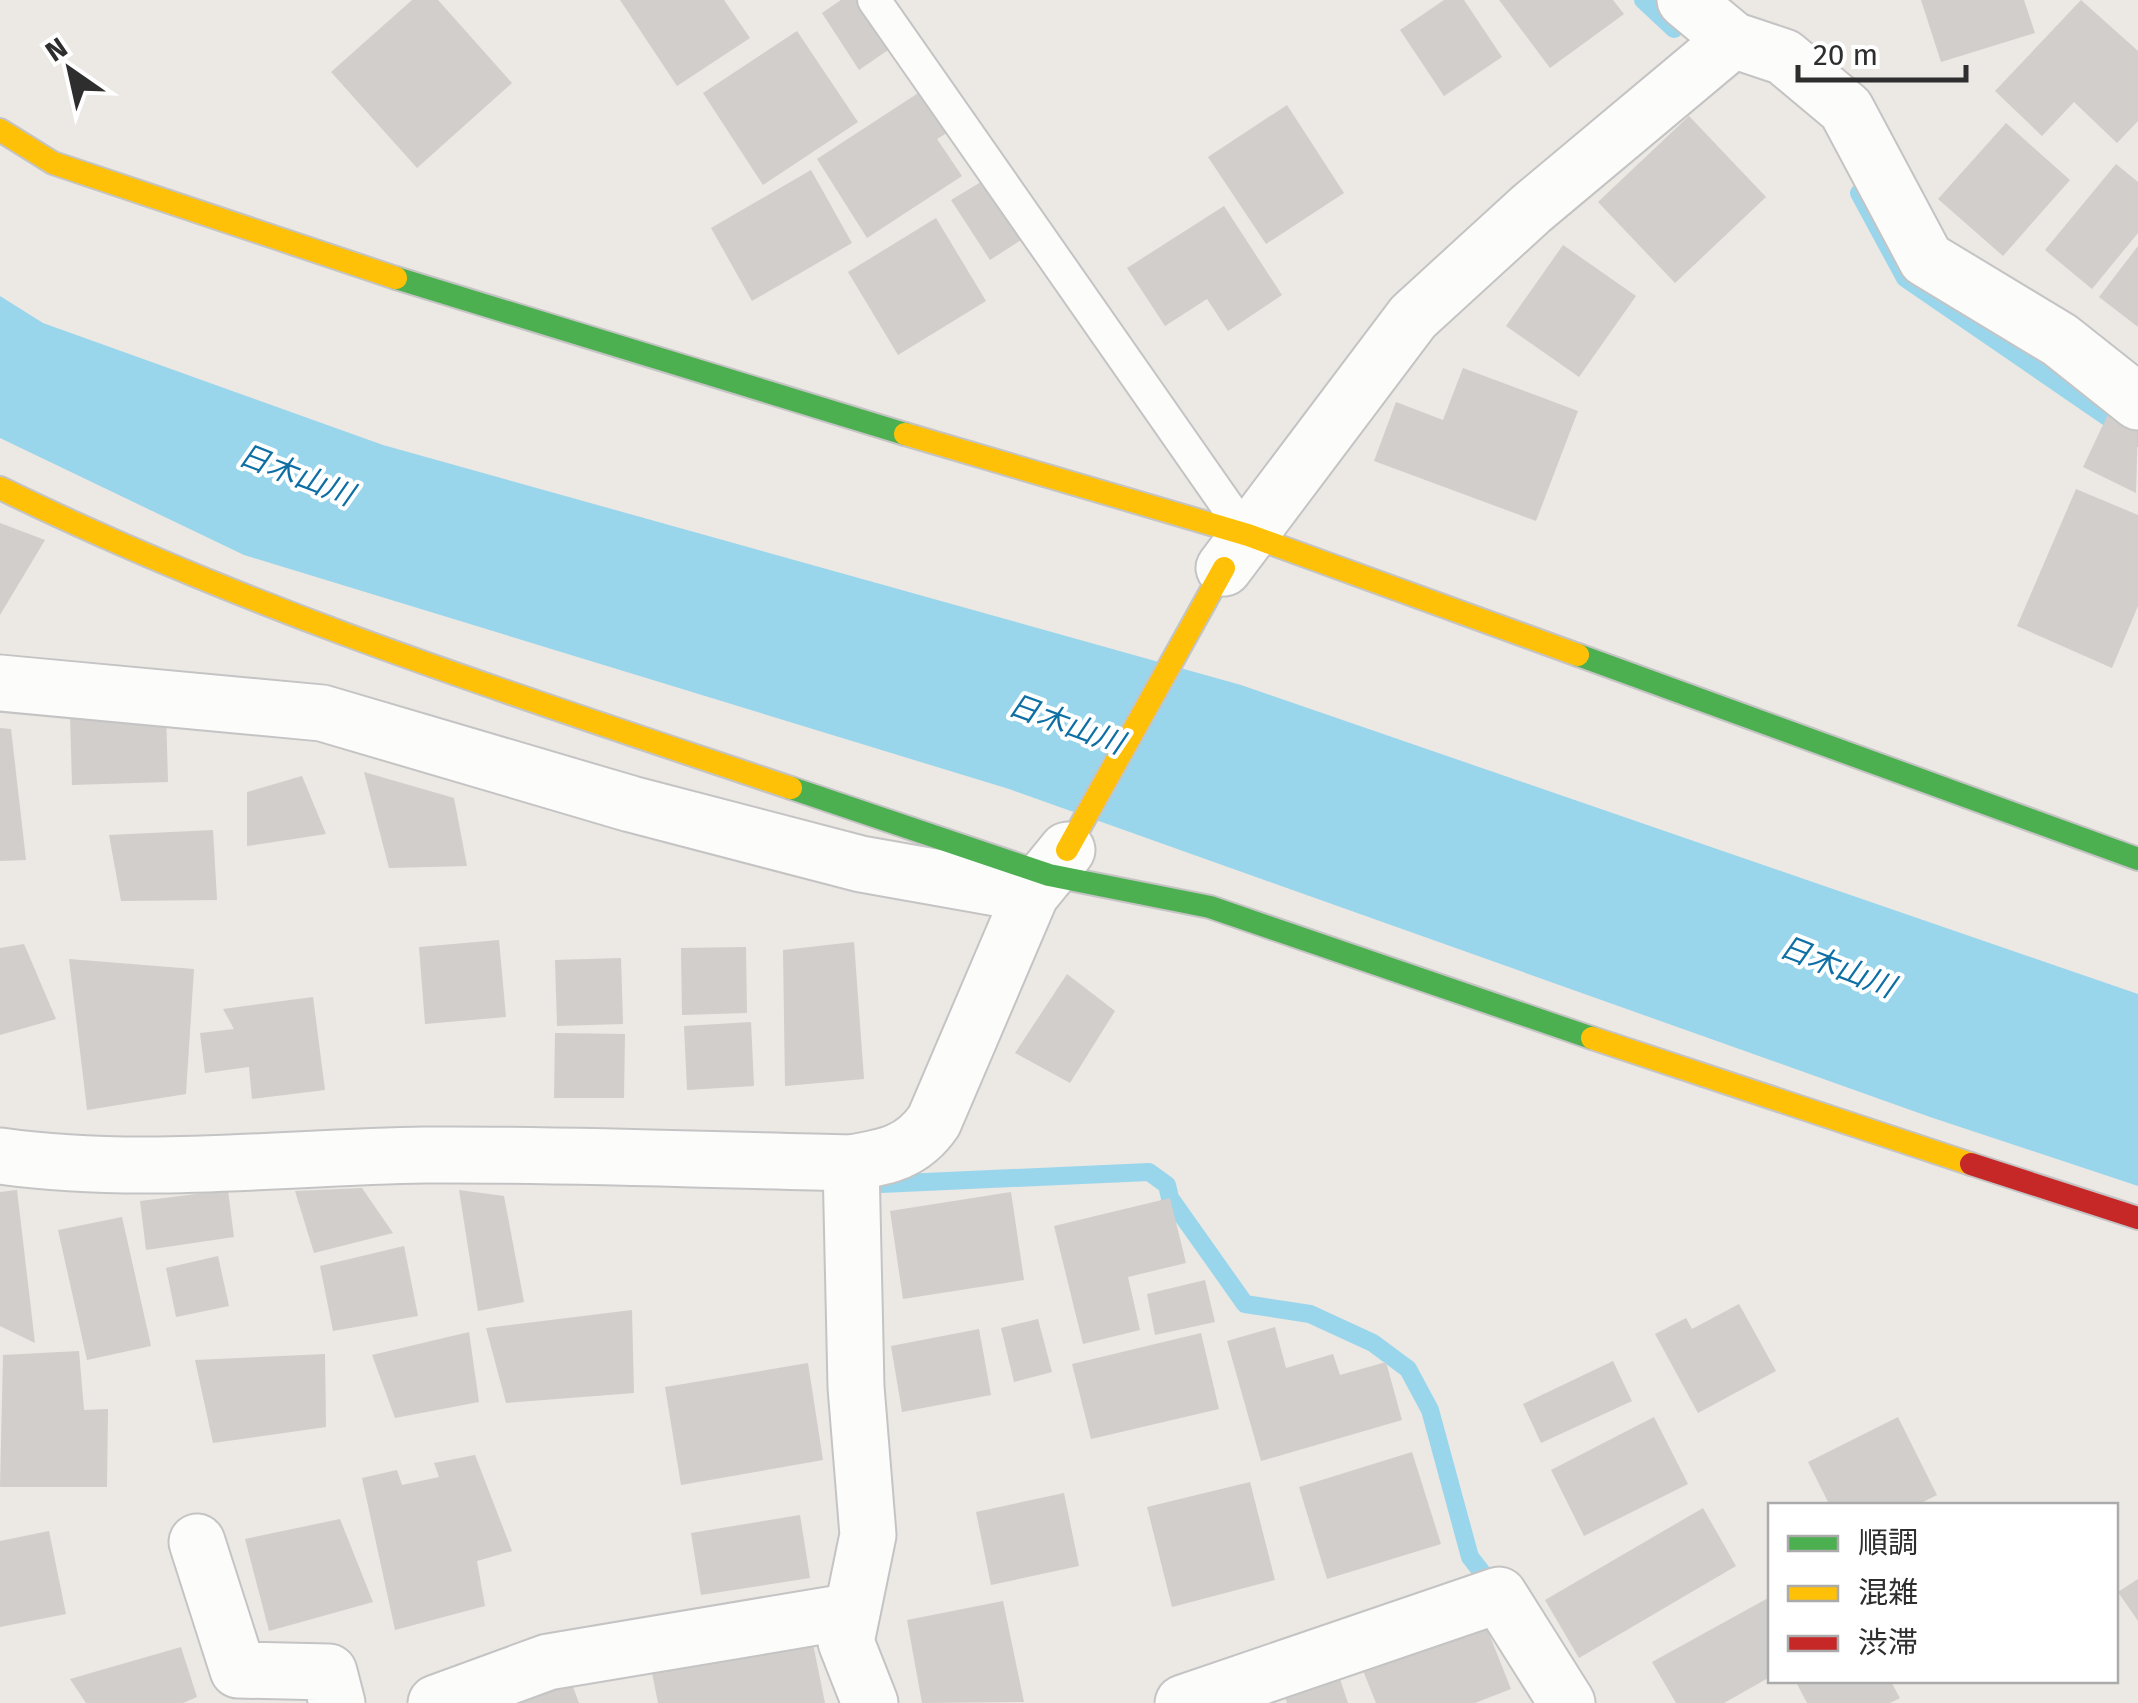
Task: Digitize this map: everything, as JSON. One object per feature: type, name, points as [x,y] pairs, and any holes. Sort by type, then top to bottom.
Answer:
[{"type":"street","points":[[1685,0],[1732,40],[1784,57],[1846,110],[1926,260],[2060,340],[2138,402]]},
{"type":"street","points":[[0,1156],[38,1161],[216,1164],[425,1155],[851,1163],[884,1158],[918,1144],[934,1121],[1049,873],[1236,552],[1412,317],[1531,209],[1732,40]]},
{"type":"street","points":[[0,130],[53,162],[512,317],[1236,552],[2138,859]]},
{"type":"street","points":[[0,488],[131,552],[502,691],[1049,873],[1210,908],[1796,1108],[2138,1218]]},
{"type":"street","points":[[0,683],[322,713],[630,804],[860,864],[1049,873]]},
{"type":"street","points":[[851,1163],[856,1387],[868,1534],[846,1642],[870,1703]]},
{"type":"street","points":[[197,1542],[238,1670],[329,1672],[337,1703]]},
{"type":"street","points":[[1184,1703],[1499,1595],[1568,1703]]},
{"type":"street","points":[[436,1703],[548,1662],[852,1611]]},
{"type":"lane","points":[[874,0],[1236,552]]},
{"type":"water","name":"日木山川","points":[[0,296],[43,323],[383,445],[1241,685],[2138,994],[2138,1186],[1930,1117],[1009,789],[244,555],[0,438]]},
{"type":"building","points":[[412,0],[438,0],[512,83],[417,168],[331,72]]},
{"type":"building","points":[[620,0],[724,0],[750,38],[677,86]]},
{"type":"building","points":[[841,0],[864,0],[894,46],[859,70],[822,13]]},
{"type":"building","points":[[1444,0],[1464,0],[1502,57],[1444,96],[1400,30]]},
{"type":"building","points":[[1499,0],[1613,0],[1624,14],[1550,68]]},
{"type":"building","points":[[1921,0],[2024,0],[2035,33],[1941,62]]},
{"type":"building","points":[[2081,0],[2138,51],[2138,121],[2117,143],[2074,102],[2042,136],[1995,91]]},
{"type":"building","points":[[797,31],[858,122],[763,185],[703,93]]},
{"type":"building","points":[[929,86],[955,128],[937,139],[962,176],[867,238],[817,159]]},
{"type":"building","points":[[1287,105],[1344,193],[1266,244],[1208,157]]},
{"type":"building","points":[[1689,116],[1766,197],[1675,283],[1598,202]]},
{"type":"building","points":[[2006,123],[2070,180],[2003,256],[1938,199]]},
{"type":"building","points":[[2116,164],[2138,182],[2138,233],[2092,289],[2045,250]]},
{"type":"building","points":[[811,170],[852,243],[752,301],[711,228]]},
{"type":"building","points":[[991,176],[1029,235],[990,260],[951,200]]},
{"type":"building","points":[[1224,206],[1282,295],[1228,331],[1207,299],[1165,326],[1127,268]]},
{"type":"building","points":[[936,218],[986,301],[898,355],[848,272]]},
{"type":"building","points":[[1563,245],[1636,296],[1579,377],[1506,326]]},
{"type":"building","points":[[2138,246],[2138,327],[2099,297]]},
{"type":"building","points":[[1463,368],[1578,411],[1536,521],[1374,461],[1396,402],[1443,420]]},
{"type":"building","points":[[2111,408],[2138,420],[2136,493],[2083,467]]},
{"type":"building","points":[[2076,489],[2138,515],[2138,606],[2112,668],[2017,626]]},
{"type":"building","points":[[0,523],[45,540],[0,615]]},
{"type":"building","points":[[166,712],[168,782],[72,785],[70,716]]},
{"type":"building","points":[[0,728],[11,729],[26,860],[0,861]]},
{"type":"building","points":[[364,772],[454,798],[467,866],[389,868]]},
{"type":"building","points":[[302,776],[326,834],[247,846],[247,792]]},
{"type":"building","points":[[213,830],[217,900],[121,901],[109,835]]},
{"type":"building","points":[[499,940],[506,1017],[425,1024],[419,947]]},
{"type":"building","points":[[854,942],[864,1079],[785,1086],[783,950]]},
{"type":"building","points":[[24,944],[56,1019],[0,1035],[0,948]]},
{"type":"building","points":[[746,947],[747,1013],[682,1015],[681,948]]},
{"type":"building","points":[[621,958],[623,1024],[557,1026],[555,960]]},
{"type":"building","points":[[69,959],[194,969],[186,1094],[87,1110]]},
{"type":"building","points":[[1067,974],[1115,1011],[1070,1083],[1015,1053]]},
{"type":"building","points":[[313,997],[325,1090],[252,1099],[249,1067],[205,1073],[200,1033],[234,1029],[223,1009]]},
{"type":"building","points":[[751,1022],[754,1086],[687,1090],[684,1026]]},
{"type":"building","points":[[555,1033],[625,1034],[624,1098],[554,1098]]},
{"type":"building","points":[[362,1188],[393,1233],[314,1253],[295,1191]]},
{"type":"building","points":[[17,1190],[35,1343],[0,1326],[0,1192]]},
{"type":"building","points":[[228,1190],[234,1237],[146,1250],[140,1201]]},
{"type":"building","points":[[459,1190],[504,1196],[524,1302],[478,1311]]},
{"type":"building","points":[[1011,1192],[1024,1280],[903,1299],[890,1211]]},
{"type":"building","points":[[1170,1198],[1186,1263],[1128,1277],[1140,1330],[1083,1344],[1054,1226]]},
{"type":"building","points":[[122,1217],[151,1346],[87,1360],[58,1230]]},
{"type":"building","points":[[404,1246],[418,1316],[333,1331],[320,1266]]},
{"type":"building","points":[[218,1256],[229,1306],[176,1317],[166,1268]]},
{"type":"building","points":[[1205,1280],[1215,1322],[1155,1335],[1147,1294]]},
{"type":"building","points":[[1739,1304],[1776,1371],[1698,1413],[1655,1334],[1686,1318],[1692,1329]]},
{"type":"building","points":[[632,1310],[634,1393],[506,1403],[486,1328]]},
{"type":"building","points":[[1038,1319],[1052,1372],[1014,1382],[1001,1328]]},
{"type":"building","points":[[1275,1327],[1286,1368],[1333,1354],[1340,1375],[1386,1362],[1402,1420],[1261,1461],[1227,1341]]},
{"type":"building","points":[[979,1329],[991,1395],[902,1412],[891,1346]]},
{"type":"building","points":[[469,1332],[479,1402],[395,1418],[372,1355]]},
{"type":"building","points":[[1201,1333],[1219,1409],[1091,1439],[1072,1364]]},
{"type":"building","points":[[79,1351],[84,1410],[108,1409],[107,1487],[0,1487],[3,1355]]},
{"type":"building","points":[[325,1354],[326,1427],[213,1443],[195,1360]]},
{"type":"building","points":[[1613,1361],[1632,1401],[1541,1443],[1523,1404]]},
{"type":"building","points":[[808,1363],[823,1460],[681,1485],[665,1387]]},
{"type":"building","points":[[1654,1417],[1688,1484],[1584,1536],[1551,1470]]},
{"type":"building","points":[[1898,1417],[1937,1495],[1921,1503],[1828,1503],[1808,1462]]},
{"type":"building","points":[[1412,1452],[1441,1544],[1327,1579],[1299,1487]]},
{"type":"building","points":[[475,1455],[512,1551],[477,1561],[485,1606],[395,1630],[362,1478],[397,1470],[402,1485],[439,1477],[434,1463]]},
{"type":"building","points":[[1250,1482],[1275,1580],[1172,1607],[1147,1507]]},
{"type":"building","points":[[1064,1493],[1079,1566],[991,1585],[976,1512]]},
{"type":"building","points":[[1703,1508],[1736,1566],[1579,1658],[1545,1600]]},
{"type":"building","points":[[800,1515],[810,1578],[701,1595],[691,1533]]},
{"type":"building","points":[[340,1519],[373,1602],[269,1631],[245,1539]]},
{"type":"building","points":[[49,1531],[66,1614],[0,1627],[0,1541]]},
{"type":"building","points":[[2138,1579],[2138,1621],[2118,1592]]},
{"type":"building","points":[[1768,1598],[1768,1678],[1724,1703],[1676,1703],[1652,1662]]},
{"type":"building","points":[[1003,1601],[1024,1702],[922,1703],[907,1620]]},
{"type":"building","points":[[1484,1621],[1511,1689],[1475,1703],[1376,1703],[1362,1668]]},
{"type":"building","points":[[812,1639],[825,1703],[658,1703],[652,1673]]},
{"type":"building","points":[[181,1647],[197,1697],[183,1703],[86,1703],[70,1679]]},
{"type":"building","points":[[1339,1676],[1348,1703],[1287,1703],[1284,1694]]},
{"type":"building","points":[[570,1679],[579,1703],[491,1703]]},
{"type":"building","points":[[1797,1683],[1892,1683],[1900,1698],[1890,1703],[1807,1703]]},
{"type":"waterway","points":[[1643,0],[1674,29]]},
{"type":"waterway","points":[[1859,193],[1905,278],[2138,438]]},
{"type":"waterway","points":[[881,1184],[1149,1172],[1167,1185],[1170,1198],[1245,1304],[1310,1314],[1373,1343],[1408,1369],[1430,1410],[1470,1557],[1491,1584]]},
{"type":"traffic: fast","points":[[396,278],[905,434]]},
{"type":"traffic: fast","points":[[1578,655],[2138,859]]},
{"type":"traffic: fast","points":[[791,788],[1049,875],[1210,907],[1592,1038]]},
{"type":"traffic: slow","points":[[0,130],[53,163],[396,278]]},
{"type":"traffic: slow","points":[[905,434],[1248,535],[1578,655]]},
{"type":"traffic: slow","points":[[0,488],[96,533],[291,614],[791,788]]},
{"type":"traffic: slow","points":[[1067,850],[1224,568]]},
{"type":"traffic: slow","points":[[1592,1038],[1971,1164]]},
{"type":"traffic: jam","points":[[1971,1164],[2138,1218]]}]
